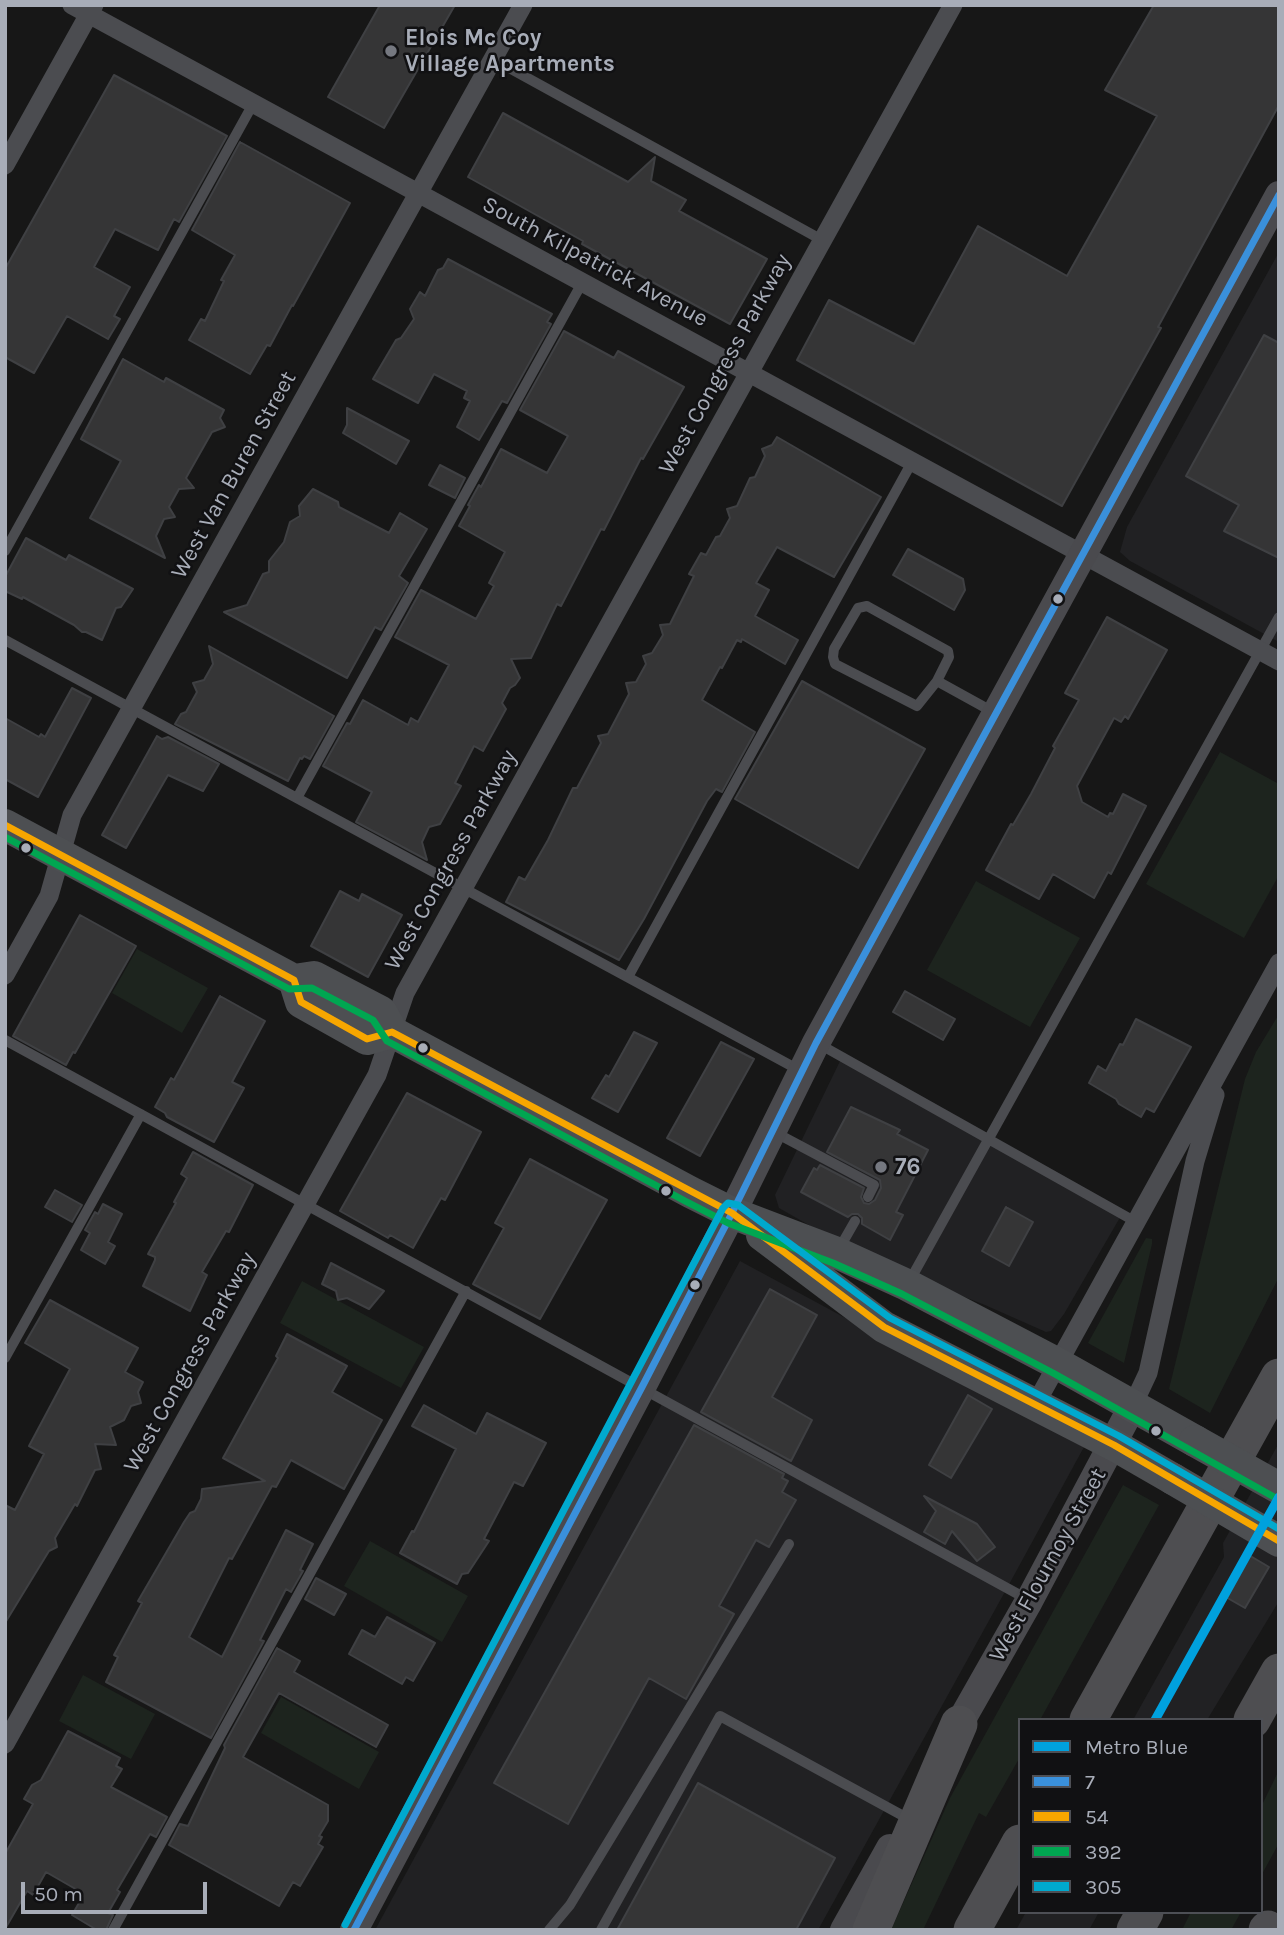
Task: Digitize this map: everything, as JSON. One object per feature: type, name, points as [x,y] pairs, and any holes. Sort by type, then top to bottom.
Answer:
[{"type":"highway","points":[[1089,1718],[1279,1377]]},
{"type":"highway","points":[[1253,1718],[1279,1672]]},
{"type":"highway","points":[[871,1930],[959,1724]]},
{"type":"highway","points":[[972,1930],[1018,1847]]},
{"type":"highway","points":[[1135,1930],[1144,1914]]},
{"type":"main road","points":[[5,825],[294,980],[314,977],[381,1012],[392,1032],[732,1213],[836,1253],[907,1285],[1058,1364],[1279,1488]]},
{"type":"main road","points":[[732,1213],[884,1327],[1114,1445],[1279,1541]]},
{"type":"street","name":"West Van Buren Street","points":[[5,975],[49,897],[72,815],[523,5]]},
{"type":"street","name":"West Congress Parkway","points":[[5,1744],[377,1074],[405,993],[953,5]]},
{"type":"street","name":"South Kilpatrick Avenue","points":[[85,8],[253,104],[1279,661]]},
{"type":"street","points":[[5,165],[85,8]]},
{"type":"street","points":[[354,1930],[642,1387],[816,1043],[1279,195]]},
{"type":"street","name":"West Flournoy Street","points":[[1035,1405],[1279,963]]},
{"type":"street","name":"West Flournoy Street","points":[[845,1930],[1114,1445],[1148,1373],[1195,1161],[1227,1057]]},
{"type":"street","points":[[1267,1929],[1279,1909]]},
{"type":"lane","points":[[493,59],[822,240]]},
{"type":"lane","points":[[5,551],[253,104]]},
{"type":"lane","points":[[297,798],[582,283]]},
{"type":"lane","points":[[628,976],[912,462]]},
{"type":"lane","points":[[867,606],[948,651],[949,657],[937,681],[922,703],[912,705],[835,664],[834,649],[858,608],[867,606]]},
{"type":"lane","points":[[907,1285],[1279,617]]},
{"type":"lane","points":[[5,640],[802,1072]]},
{"type":"lane","points":[[937,681],[995,714]]},
{"type":"lane","points":[[5,1040],[1029,1601]]},
{"type":"lane","points":[[816,1043],[1136,1222]]},
{"type":"lane","points":[[5,1358],[141,1114]]},
{"type":"lane","points":[[773,1131],[874,1185],[868,1197]]},
{"type":"lane","points":[[836,1253],[855,1221]]},
{"type":"lane","points":[[113,1930],[466,1291]]},
{"type":"lane","points":[[549,1930],[570,1905],[789,1544]]},
{"type":"lane","points":[[601,1930],[720,1716],[907,1818]]},
{"type":"shaded area","points":[[1279,252],[1279,642],[1130,561],[1120,552],[1127,527]]},
{"type":"shaded area","points":[[1220,752],[1279,784],[1279,875],[1244,938],[1146,884]]},
{"type":"shaded area","points":[[976,881],[1080,938],[1030,1027],[927,970]]},
{"type":"shaded area","points":[[137,949],[208,988],[182,1033],[112,993]]},
{"type":"shaded area","points":[[1279,1014],[1279,1277],[1210,1413],[1169,1389],[1245,1079],[1256,1052]]},
{"type":"shaded area","points":[[842,1057],[1122,1214],[1064,1314],[1051,1331],[1046,1332],[870,1260],[779,1208],[775,1195]]},
{"type":"shaded area","points":[[1146,1238],[1152,1239],[1152,1244],[1124,1363],[1088,1343]]},
{"type":"shaded area","points":[[740,1261],[1084,1447],[818,1930],[375,1930]]},
{"type":"shaded area","points":[[302,1281],[424,1347],[401,1388],[280,1323]]},
{"type":"shaded area","points":[[1279,1443],[1279,1601],[1208,1718],[1134,1718],[1224,1557],[1223,1543]]},
{"type":"shaded area","points":[[1123,1485],[1159,1505],[1041,1718],[1018,1718],[1018,1761],[986,1817],[979,1813],[923,1930],[891,1930],[950,1798]]},
{"type":"shaded area","points":[[370,1541],[468,1596],[442,1642],[344,1586]]},
{"type":"shaded area","points":[[83,1675],[155,1714],[131,1759],[59,1721]]},
{"type":"shaded area","points":[[281,1697],[379,1752],[359,1789],[261,1733]]},
{"type":"shaded area","points":[[1279,1770],[1279,1843],[1263,1872],[1263,1803]]},
{"type":"shaded area","points":[[1025,1914],[1098,1914],[1089,1930],[1016,1930]]},
{"type":"shaded area","points":[[1190,1914],[1240,1914],[1231,1930],[1182,1930]]},
{"type":"building","name":"Elois Mc Coy Village Apartments","points":[[380,5],[455,5],[384,128],[328,97]]},
{"type":"building","points":[[1154,5],[1279,5],[1279,105],[1158,327],[1161,328],[1062,506],[797,360],[829,300],[914,344],[978,226],[1067,276],[1157,116],[1105,90]]},
{"type":"building","points":[[114,75],[227,136],[179,222],[174,219],[158,250],[115,229],[94,267],[130,287],[114,316],[120,319],[108,339],[67,316],[34,373],[5,357],[5,269]]},
{"type":"building","points":[[503,113],[628,182],[655,157],[651,181],[686,200],[679,211],[767,259],[730,324],[582,244],[583,241],[468,177]]},
{"type":"building","points":[[240,142],[350,203],[270,346],[267,345],[250,374],[189,340],[201,319],[205,321],[224,281],[221,280],[235,255],[192,230]]},
{"type":"building","points":[[448,259],[552,314],[547,322],[551,324],[507,403],[502,401],[479,440],[457,427],[470,401],[464,398],[467,391],[434,374],[418,403],[373,379],[396,340],[401,338],[414,319],[410,309],[420,292],[425,296],[438,270],[443,268]]},
{"type":"building","points":[[564,331],[614,358],[618,351],[684,387],[643,459],[641,458],[604,530],[601,529],[561,606],[557,604],[531,658],[511,659],[520,678],[510,688],[502,703],[506,709],[483,751],[474,746],[455,783],[461,786],[440,824],[429,827],[422,842],[427,860],[356,822],[372,792],[323,766],[363,700],[408,725],[411,718],[418,722],[449,665],[395,637],[421,590],[476,619],[494,586],[489,583],[505,552],[459,526],[470,506],[468,505],[501,449],[547,473],[568,436],[520,410]]},
{"type":"building","points":[[1264,335],[1279,343],[1279,558],[1224,531],[1239,505],[1186,476]]},
{"type":"building","points":[[123,359],[164,382],[166,378],[224,410],[220,418],[225,427],[212,432],[186,478],[194,488],[179,489],[169,507],[175,517],[164,519],[156,536],[165,558],[90,518],[121,461],[81,439]]},
{"type":"building","points":[[347,408],[409,441],[396,464],[343,433],[347,425]]},
{"type":"building","points":[[777,437],[881,497],[834,577],[777,547],[756,583],[769,590],[755,616],[798,640],[785,664],[742,639],[741,642],[737,640],[722,668],[720,667],[702,700],[755,732],[722,792],[716,789],[707,801],[619,960],[506,902],[519,877],[525,880],[573,788],[577,788],[601,743],[598,736],[608,734],[629,694],[626,683],[636,682],[646,664],[643,656],[652,653],[663,635],[660,625],[670,624],[694,576],[689,574],[701,553],[706,555],[716,537],[720,536],[730,518],[727,509],[737,506],[750,478],[755,477],[765,456],[762,449],[772,445]]},
{"type":"building","points":[[440,465],[465,478],[455,498],[429,485]]},
{"type":"building","points":[[313,489],[338,502],[339,507],[389,533],[400,513],[427,529],[399,576],[408,583],[381,630],[375,627],[347,678],[224,612],[247,605],[263,574],[269,572],[269,561],[284,542],[290,522],[300,516],[299,506]]},
{"type":"building","points":[[26,538],[66,560],[69,555],[133,589],[121,607],[116,608],[102,640],[82,632],[23,597],[22,599],[5,591],[5,577]]},
{"type":"building","points":[[908,549],[963,579],[965,590],[954,610],[893,575]]},
{"type":"building","points":[[1107,617],[1167,650],[1128,719],[1125,716],[1121,722],[1114,718],[1077,786],[1082,802],[1108,817],[1110,813],[1113,814],[1123,794],[1146,806],[1111,874],[1108,872],[1094,898],[1053,874],[1039,899],[986,870],[1031,794],[1055,748],[1053,746],[1079,700],[1065,693]]},
{"type":"building","points":[[209,646],[334,716],[310,759],[304,756],[300,758],[288,781],[175,724],[181,714],[186,712],[197,692],[193,683],[204,680],[213,664]]},
{"type":"building","points":[[802,681],[925,749],[858,868],[735,799]]},
{"type":"building","points":[[72,688],[91,698],[38,797],[5,779],[5,718],[39,737],[41,734],[45,737]]},
{"type":"building","points":[[157,736],[162,739],[168,737],[219,764],[203,791],[168,775],[126,848],[102,835]]},
{"type":"building","points":[[340,891],[359,901],[362,894],[402,915],[368,977],[311,946]]},
{"type":"building","points":[[80,915],[136,946],[66,1065],[13,1036]]},
{"type":"building","points":[[905,991],[955,1019],[943,1040],[893,1012]]},
{"type":"building","points":[[220,996],[265,1021],[232,1082],[244,1088],[214,1142],[167,1117],[155,1107],[171,1078],[174,1080]]},
{"type":"building","points":[[1136,1019],[1191,1047],[1154,1112],[1146,1108],[1141,1117],[1089,1083],[1098,1066],[1106,1071]]},
{"type":"building","points":[[634,1032],[657,1043],[618,1112],[592,1098],[606,1075],[609,1077]]},
{"type":"building","points":[[721,1042],[754,1059],[700,1156],[667,1138]]},
{"type":"building","points":[[407,1093],[481,1132],[445,1200],[441,1198],[413,1248],[390,1235],[388,1238],[340,1211]]},
{"type":"building","points":[[851,1107],[900,1130],[897,1134],[928,1150],[896,1212],[903,1215],[890,1240],[862,1224],[862,1218],[858,1214],[848,1217],[801,1192],[814,1168],[817,1170],[820,1165],[864,1188],[861,1197],[864,1203],[869,1204],[875,1200],[881,1188],[880,1180],[827,1152]]},
{"type":"building","points":[[193,1152],[253,1185],[229,1232],[226,1231],[202,1272],[207,1275],[190,1311],[143,1286],[155,1260],[155,1257],[148,1254],[176,1203],[174,1202],[187,1178],[181,1174]]},
{"type":"building","points":[[530,1159],[607,1200],[540,1319],[473,1284],[504,1228],[495,1223]]},
{"type":"building","points":[[55,1190],[82,1205],[72,1222],[45,1207]]},
{"type":"building","points":[[103,1204],[122,1214],[108,1242],[115,1246],[105,1264],[81,1250],[90,1233],[85,1230]]},
{"type":"building","points":[[1006,1207],[1033,1222],[1009,1266],[982,1251]]},
{"type":"building","points":[[331,1263],[384,1291],[369,1309],[347,1298],[338,1300],[336,1291],[322,1284]]},
{"type":"building","points":[[770,1289],[817,1315],[772,1397],[812,1420],[791,1461],[701,1412]]},
{"type":"building","points":[[50,1300],[138,1348],[125,1372],[143,1382],[138,1392],[141,1403],[131,1406],[124,1420],[110,1427],[116,1445],[95,1444],[101,1469],[95,1470],[77,1506],[75,1504],[55,1538],[57,1547],[49,1551],[5,1623],[5,1505],[15,1510],[44,1454],[29,1446],[70,1369],[25,1343]]},
{"type":"building","points":[[287,1334],[347,1366],[332,1392],[382,1420],[344,1489],[291,1460],[276,1487],[272,1486],[232,1559],[229,1558],[189,1637],[222,1657],[286,1530],[313,1544],[300,1570],[303,1571],[291,1592],[286,1589],[260,1640],[264,1641],[211,1738],[106,1682],[118,1657],[114,1655],[142,1603],[138,1601],[184,1522],[190,1513],[195,1511],[202,1489],[265,1481],[223,1458],[278,1358],[276,1356]]},
{"type":"building","points":[[968,1395],[992,1409],[951,1478],[929,1465]]},
{"type":"building","points":[[424,1405],[476,1434],[487,1413],[546,1443],[523,1486],[514,1482],[484,1539],[489,1541],[468,1573],[462,1574],[457,1584],[400,1553],[412,1531],[414,1532],[456,1449],[412,1426]]},
{"type":"building","points":[[694,1425],[784,1474],[782,1478],[788,1481],[782,1492],[796,1500],[769,1547],[756,1540],[719,1606],[734,1614],[686,1699],[649,1678],[568,1824],[494,1783]]},
{"type":"building","points":[[924,1496],[977,1524],[995,1547],[977,1561],[952,1531],[945,1544],[924,1532],[936,1511]]},
{"type":"building","points":[[1247,1554],[1269,1567],[1245,1608],[1224,1596]]},
{"type":"building","points":[[316,1578],[346,1594],[334,1615],[305,1599]]},
{"type":"building","points":[[387,1617],[435,1643],[413,1681],[406,1677],[402,1684],[349,1654],[362,1630],[375,1637]]},
{"type":"building","points":[[277,1648],[300,1661],[294,1672],[388,1725],[376,1747],[279,1693],[243,1757],[328,1805],[328,1821],[319,1836],[322,1837],[318,1844],[323,1847],[300,1886],[293,1882],[279,1906],[169,1845],[180,1824],[188,1826],[225,1748],[224,1745]]},
{"type":"building","points":[[68,1731],[120,1758],[116,1766],[122,1769],[111,1787],[167,1817],[156,1837],[150,1834],[117,1890],[120,1892],[108,1913],[113,1915],[106,1930],[97,1930],[72,1915],[83,1896],[46,1872],[33,1895],[27,1891],[5,1929],[5,1854],[33,1804],[24,1799],[32,1785],[41,1780]]},
{"type":"building","points":[[698,1783],[835,1858],[796,1930],[617,1930]]},
{"type":"metro line","name":"Blue","points":[[1156,1718],[1279,1497]]},
{"type":"transit line","name":"7","points":[[354,1930],[642,1387],[816,1043],[1279,195]]},
{"type":"transit line","name":"54","points":[[5,825],[294,980],[301,1002],[367,1039],[392,1032],[732,1213],[884,1327],[1114,1445],[1279,1541]]},
{"type":"transit line","name":"392","points":[[5,837],[289,989],[312,988],[373,1020],[387,1041],[685,1201],[728,1223],[833,1263],[902,1294],[1053,1373],[1274,1497]]},
{"type":"transit line","name":"305","points":[[345,1925],[728,1203],[738,1205],[890,1318],[1119,1436],[1279,1529]]},
{"type":"place","name":"Elois Mc Coy Village Apartments","points":[[391,51]]},
{"type":"place","name":"76","points":[[881,1167]]}]
